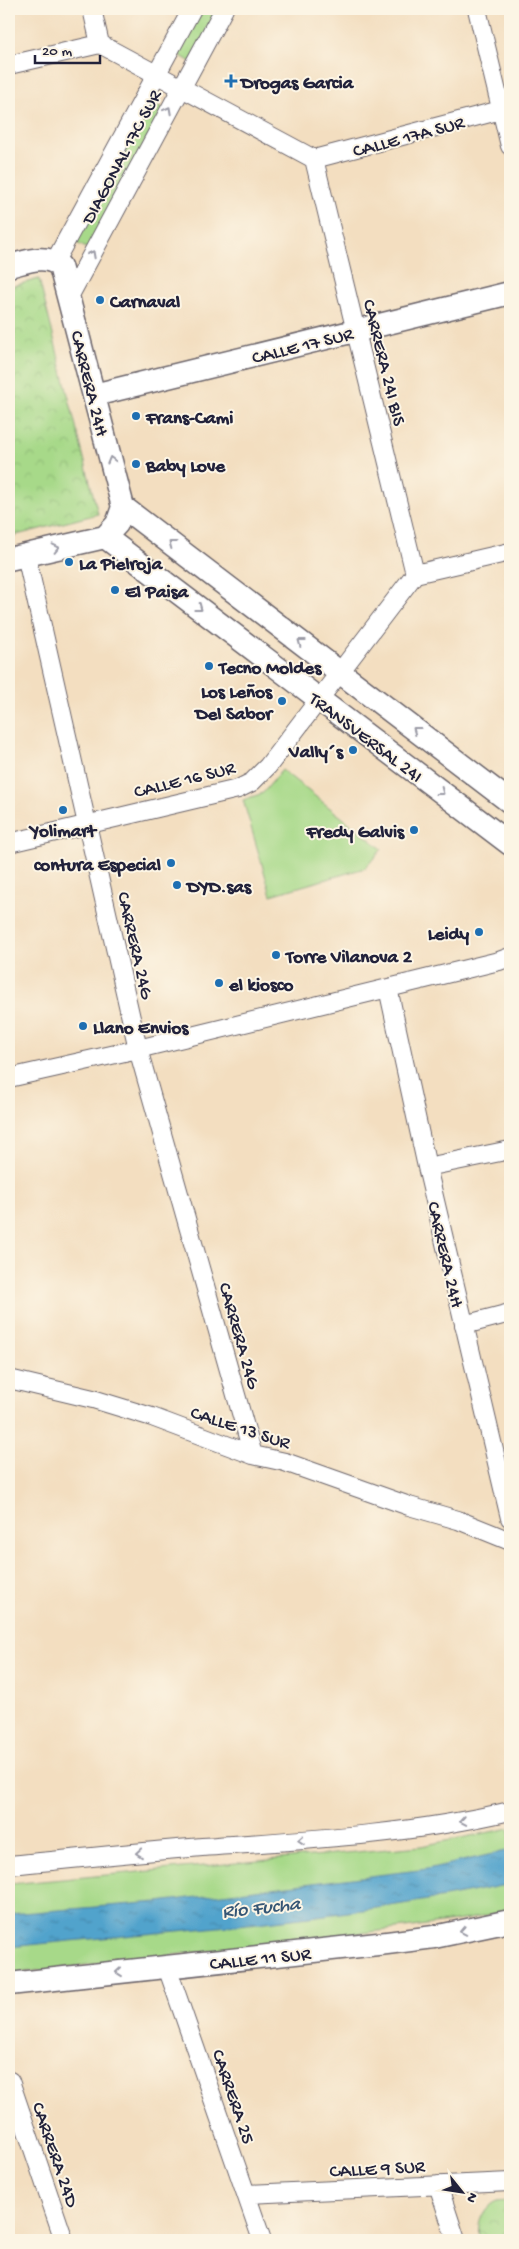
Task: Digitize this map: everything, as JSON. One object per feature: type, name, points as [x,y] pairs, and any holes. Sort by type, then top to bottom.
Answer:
[{"type":"street","points":[[92,9],[100,44]]},
{"type":"street","name":"DIAGONAL 17C SUR","points":[[55,261],[192,9]]},
{"type":"street","name":"DIAGONAL 17C SUR","points":[[69,297],[224,9]]},
{"type":"street","points":[[477,9],[510,146]]},
{"type":"street","points":[[9,65],[100,44],[314,159]]},
{"type":"street","name":"CALLE 17A SUR","points":[[314,159],[502,110]]},
{"type":"street","name":"CARRERA 24I BIS","points":[[314,159],[416,574]]},
{"type":"street","points":[[9,266],[39,259],[55,261]]},
{"type":"street","name":"CARRERA 24H","points":[[55,261],[63,274],[123,507]]},
{"type":"street","name":"CALLE 17 SUR","points":[[94,395],[510,293]]},
{"type":"street","points":[[17,557],[105,537],[117,524],[123,507]]},
{"type":"street","name":"TRANSVERSAL 24I","points":[[123,507],[510,802]]},
{"type":"street","name":"TRANSVERSAL 24I","points":[[105,537],[510,844]]},
{"type":"street","points":[[416,574],[510,552]]},
{"type":"street","name":"CARRERA 24G","points":[[17,557],[88,824],[138,1050],[252,1455]]},
{"type":"street","name":"CALLE 16 SUR","points":[[9,844],[238,789],[252,782],[268,766],[416,574]]},
{"type":"street","points":[[9,1078],[138,1050],[510,957]]},
{"type":"street","name":"CARRERA 24H","points":[[388,988],[427,1167],[510,1520]]},
{"type":"street","points":[[427,1167],[510,1150]]},
{"type":"street","points":[[464,1325],[510,1313]]},
{"type":"street","name":"CALLE 13 SUR","points":[[9,1379],[93,1399],[152,1417],[252,1455],[285,1462],[409,1506],[458,1520],[510,1541]]},
{"type":"street","name":"CALLE 13 SUR","points":[[458,1520],[510,1520]]},
{"type":"street","points":[[9,1865],[174,1849],[357,1836],[445,1824],[510,1811]]},
{"type":"street","name":"CALLE 11 SUR","points":[[9,1984],[396,1942],[434,1937],[510,1921]]},
{"type":"street","name":"CARRERA 25","points":[[167,1967],[262,2240]]},
{"type":"street","name":"CARRERA 24D","points":[[10,2081],[64,2240]]},
{"type":"street","name":"CALLE 9 SUR","points":[[246,2194],[510,2182]]},
{"type":"street","points":[[438,2185],[456,2240]]},
{"type":"green space","points":[[198,9],[220,9],[191,62],[174,52]]},
{"type":"green space","points":[[149,101],[163,108],[88,249],[73,241]]},
{"type":"green space","points":[[39,279],[98,514],[9,537],[9,287]]},
{"type":"green space","points":[[282,770],[382,849],[365,868],[271,895],[243,800],[263,793]]},
{"type":"green space","points":[[510,1828],[510,1910],[469,1919],[405,1928],[9,1974],[9,1884],[421,1846]]},
{"type":"green space","points":[[510,2200],[510,2240],[480,2240],[479,2223],[484,2212],[497,2201]]},
{"type":"water","name":"Río Fucha","points":[[510,1850],[510,1884],[386,1907],[261,1923],[9,1947],[9,1914],[157,1902],[427,1869]]},
{"type":"place","name":"Drogas Garcia","points":[[231,81]]},
{"type":"place","name":"Carnaval","points":[[100,300]]},
{"type":"place","name":"Frans-Cami","points":[[136,416]]},
{"type":"place","name":"Baby Love","points":[[136,464]]},
{"type":"place","name":"La Pielroja","points":[[69,562]]},
{"type":"place","name":"El Paisa","points":[[115,590]]},
{"type":"place","name":"Tecno Moldes","points":[[209,666]]},
{"type":"place","name":"Los Leños Del Sabor","points":[[282,701]]},
{"type":"place","name":"Vally´s","points":[[353,750]]},
{"type":"place","name":"Yolimart","points":[[63,810]]},
{"type":"place","name":"Fredy Galvis","points":[[414,830]]},
{"type":"place","name":"contura Especial","points":[[171,863]]},
{"type":"place","name":"DYD.sas","points":[[177,885]]},
{"type":"place","name":"Leidy","points":[[479,932]]},
{"type":"place","name":"Torre Vilanova 2","points":[[276,955]]},
{"type":"place","name":"el kiosco","points":[[219,983]]},
{"type":"place","name":"Llano Envios","points":[[83,1026]]}]
